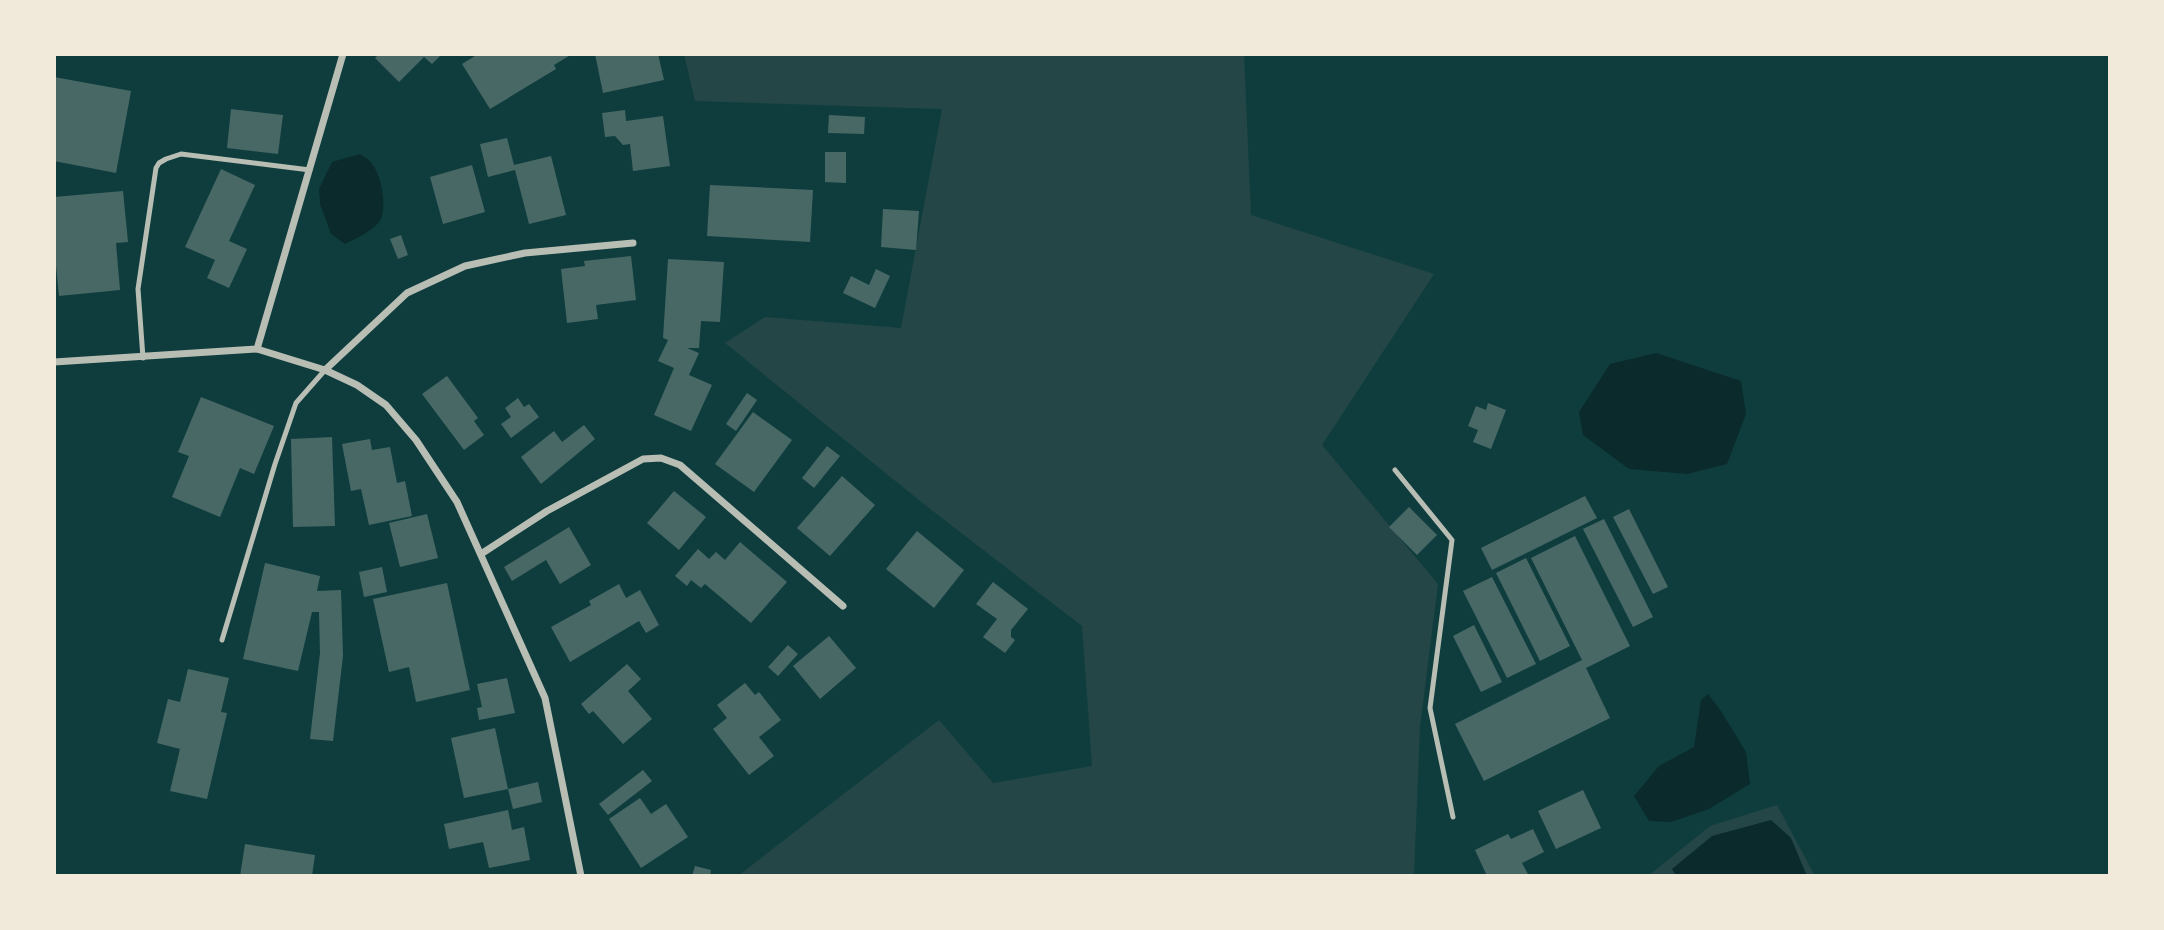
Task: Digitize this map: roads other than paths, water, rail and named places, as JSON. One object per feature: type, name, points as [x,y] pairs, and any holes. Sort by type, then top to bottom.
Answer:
[{"type":"street","points":[[257,349],[343,54]]},
{"type":"street","points":[[325,370],[407,293],[465,266],[525,253],[633,243]]},
{"type":"street","points":[[54,362],[257,349],[325,370],[386,405],[416,440],[457,502],[545,698],[581,876]]},
{"type":"street","points":[[481,554],[547,511],[626,467],[643,459],[662,458],[680,465],[843,606]]},
{"type":"lane","points":[[143,358],[138,289],[156,168],[159,163],[181,154],[310,170]]},
{"type":"lane","points":[[222,639],[296,403],[325,370]]},
{"type":"lane","points":[[1395,470],[1452,540],[1430,708],[1452,817]]}]
